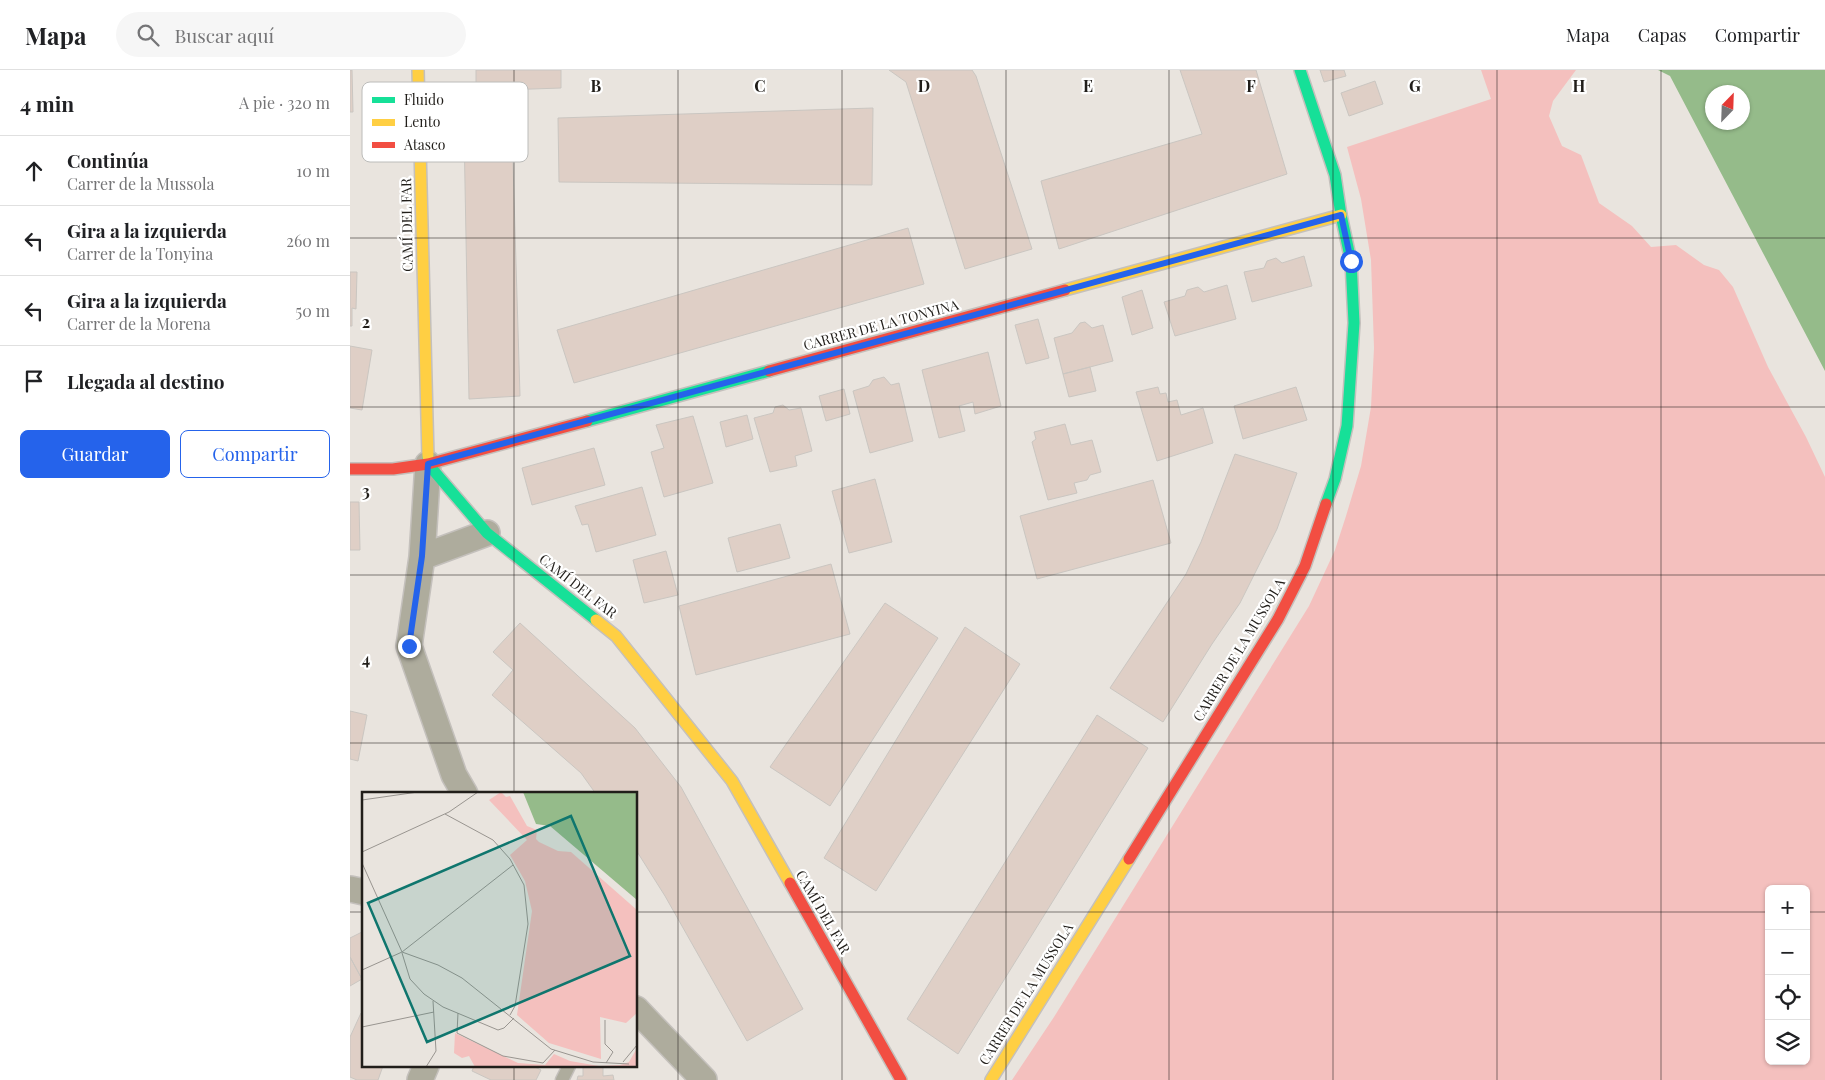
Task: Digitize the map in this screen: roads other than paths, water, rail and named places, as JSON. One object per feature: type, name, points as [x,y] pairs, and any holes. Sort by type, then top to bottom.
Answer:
[{"type":"street","name":"CARRER DE LA MUSSOLA","points":[[991,1080],[1278,619],[1305,566],[1335,479],[1347,426],[1354,323],[1351,261],[1335,175],[1300,70]]},
{"type":"street","name":"CAMÍ DEL FAR","points":[[420,162],[428,464],[487,533],[616,636],[732,781],[901,1080]]},
{"type":"street","name":"CARRER DE LA TONYINA","points":[[350,469],[393,469],[428,464],[1341,215]]},
{"type":"street","points":[[428,464],[422,556],[409,646],[454,775],[465,792]]},
{"type":"street","points":[[422,556],[487,533]]},
{"type":"street","points":[[638,1011],[704,1080]]},
{"type":"street","points":[[420,1080],[425,1068]]},
{"type":"lane","points":[[562,1080],[568,1068]]}]
